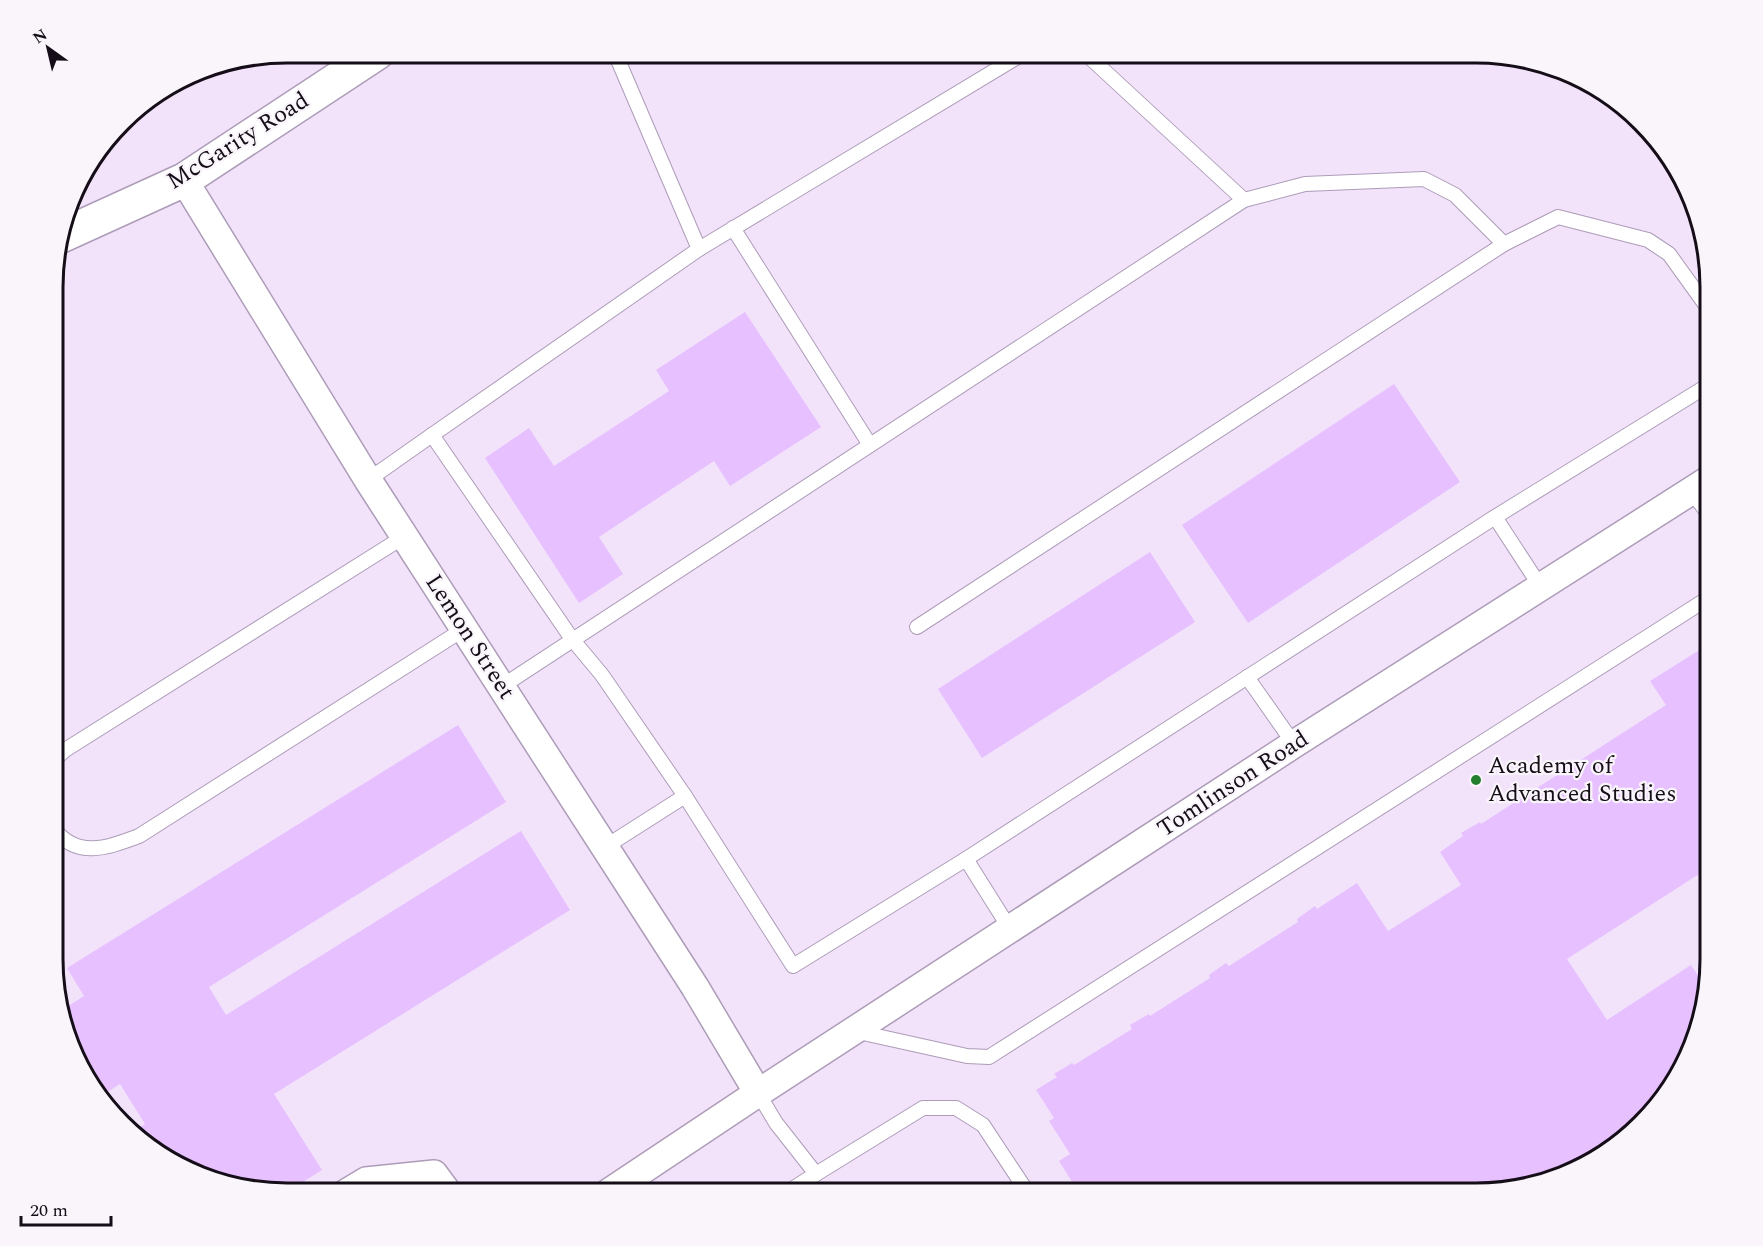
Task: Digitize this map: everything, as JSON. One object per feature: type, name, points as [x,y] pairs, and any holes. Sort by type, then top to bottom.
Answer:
[{"type":"street","name":"McGarity Road","points":[[70,232],[184,180],[360,63]]},
{"type":"street","name":"Lemon Street","points":[[184,180],[368,480],[695,987],[758,1093]]},
{"type":"street","name":"Tomlinson Road","points":[[623,1183],[1294,744],[1700,486]]},
{"type":"street","points":[[363,1183],[434,1174],[441,1183]]},
{"type":"lane","points":[[619,63],[699,249]]},
{"type":"lane","points":[[368,480],[699,249],[1007,63]]},
{"type":"lane","points":[[1095,63],[1244,200]]},
{"type":"lane","points":[[501,687],[1244,200],[1305,184],[1424,179],[1455,195],[1504,244]]},
{"type":"lane","points":[[917,627],[1504,244],[1558,217],[1648,240],[1669,254],[1700,297]]},
{"type":"lane","points":[[733,228],[870,445]]},
{"type":"lane","points":[[432,435],[572,639],[602,675],[685,796],[793,966],[966,859],[1495,517],[1700,390]]},
{"type":"lane","points":[[1495,517],[1540,586]]},
{"type":"lane","points":[[63,752],[405,536]]},
{"type":"lane","points":[[854,1031],[967,1056],[988,1057],[1700,603]]},
{"type":"lane","points":[[63,838],[84,848],[107,848],[139,836],[464,628]]},
{"type":"lane","points":[[1247,677],[1294,744]]},
{"type":"lane","points":[[605,848],[685,796]]},
{"type":"lane","points":[[966,859],[1010,929]]},
{"type":"lane","points":[[758,1093],[776,1123],[816,1174]]},
{"type":"lane","points":[[802,1183],[923,1108],[956,1108],[983,1125],[1021,1183]]},
{"type":"building","points":[[745,312],[821,427],[730,486],[714,461],[599,537],[623,574],[579,603],[485,458],[529,428],[554,466],[669,391],[656,370]]},
{"type":"building","points":[[1394,384],[1460,482],[1248,623],[1182,525]]},
{"type":"building","points":[[1150,552],[1195,622],[982,758],[938,689]]},
{"type":"building","points":[[1700,650],[1700,873],[1567,959],[1607,1020],[1691,965],[1699,978],[1696,1003],[1677,1058],[1654,1095],[1624,1127],[1588,1153],[1562,1166],[1520,1179],[1491,1183],[1073,1183],[1059,1161],[1070,1154],[1049,1121],[1054,1118],[1036,1090],[1057,1077],[1054,1074],[1072,1063],[1074,1065],[1132,1029],[1130,1025],[1149,1014],[1150,1016],[1210,978],[1209,975],[1226,963],[1229,966],[1298,922],[1297,919],[1315,906],[1317,909],[1357,883],[1388,931],[1461,885],[1440,852],[1463,836],[1461,833],[1480,822],[1481,824],[1666,705],[1650,681]]},
{"type":"building","points":[[458,725],[506,802],[209,987],[226,1015],[521,831],[570,910],[274,1094],[322,1170],[301,1183],[272,1183],[243,1179],[215,1171],[175,1153],[140,1128],[145,1124],[120,1084],[107,1092],[80,1045],[68,1006],[84,996],[67,968]]},
{"type":"place","name":"Academy of Advanced Studies","points":[[1476,780]]}]
